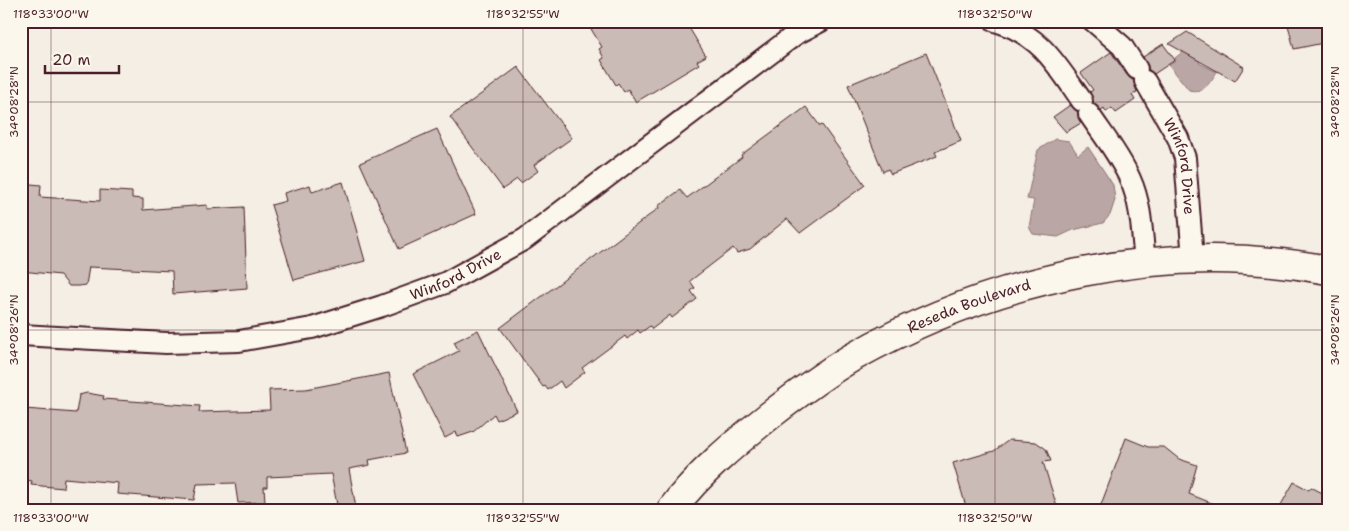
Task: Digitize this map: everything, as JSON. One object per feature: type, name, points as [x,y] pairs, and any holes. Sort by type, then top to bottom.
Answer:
[{"type":"main road","name":"Reseda Boulevard","points":[[671,510],[705,472],[742,437],[792,398],[852,358],[903,331],[1014,288],[1077,273],[1146,263],[1193,260],[1248,261],[1328,270]]},
{"type":"street","name":"Winford Drive","points":[[21,335],[166,343],[239,341],[312,328],[382,306],[445,283],[525,239],[793,28],[821,21]]},
{"type":"street","points":[[995,21],[1031,36],[1055,63],[1122,163],[1131,181],[1137,201],[1146,263]]},
{"type":"street","name":"Winford Drive","points":[[1093,21],[1122,46],[1178,138],[1185,158],[1193,260]]},
{"type":"shaded area","points":[[1188,48],[1202,56],[1199,63],[1215,71],[1218,70],[1203,89],[1189,90],[1169,65]]},
{"type":"shaded area","points":[[1055,139],[1069,141],[1078,155],[1088,147],[1113,185],[1115,200],[1110,215],[1103,223],[1073,230],[1058,237],[1033,234],[1029,227],[1034,200],[1027,199],[1038,150]]},
{"type":"building","points":[[605,21],[685,21],[706,56],[697,61],[699,64],[636,102],[628,89],[624,92],[618,83],[616,85],[601,60],[604,58],[599,49],[602,47],[591,29]]},
{"type":"building","points":[[1287,21],[1328,21],[1328,42],[1294,49]]},
{"type":"building","points":[[1187,32],[1244,67],[1235,81],[1169,44]]},
{"type":"building","points":[[1163,44],[1175,60],[1154,74],[1149,70],[1143,57]]},
{"type":"building","points":[[1111,52],[1127,75],[1133,80],[1137,92],[1132,95],[1135,100],[1116,113],[1112,108],[1106,112],[1104,108],[1101,110],[1093,103],[1090,92],[1093,90],[1081,73]]},
{"type":"building","points":[[926,53],[961,141],[935,152],[937,156],[891,174],[888,169],[883,172],[848,85]]},
{"type":"building","points":[[518,67],[572,138],[534,165],[538,171],[521,183],[517,179],[503,189],[450,117]]},
{"type":"building","points":[[1070,105],[1078,112],[1081,123],[1066,132],[1053,117]]},
{"type":"building","points":[[806,107],[820,126],[822,125],[865,185],[800,233],[787,219],[750,249],[737,253],[733,248],[690,281],[695,288],[691,291],[697,299],[672,318],[670,315],[652,329],[650,326],[640,333],[638,330],[627,339],[625,336],[582,368],[585,372],[564,388],[560,381],[548,390],[545,386],[543,387],[500,328],[659,208],[658,206],[680,190],[687,198]]},
{"type":"building","points":[[437,129],[476,214],[399,249],[360,163]]},
{"type":"building","points":[[343,182],[365,261],[294,280],[271,205],[286,201],[284,193],[310,185],[312,192]]},
{"type":"building","points":[[21,183],[41,185],[40,197],[100,201],[100,190],[132,192],[132,198],[143,199],[143,210],[207,205],[207,209],[244,207],[247,288],[173,294],[172,271],[89,267],[86,285],[69,286],[60,275],[21,271]]},
{"type":"building","points":[[478,330],[517,411],[497,420],[494,414],[473,432],[458,437],[456,432],[445,438],[413,374],[459,351],[454,342]]},
{"type":"building","points":[[389,373],[406,453],[369,460],[370,465],[349,469],[356,508],[338,510],[331,474],[267,477],[267,487],[264,487],[265,502],[238,503],[235,483],[197,484],[194,500],[117,494],[118,483],[64,478],[63,488],[31,485],[32,481],[21,479],[25,409],[76,413],[79,395],[87,393],[104,396],[103,399],[200,406],[199,412],[270,410],[269,390],[306,389]]},
{"type":"building","points":[[1126,438],[1148,447],[1164,447],[1179,459],[1197,465],[1189,494],[1224,508],[1224,510],[1099,510]]},
{"type":"building","points":[[1009,440],[1036,442],[1046,449],[1051,461],[1043,462],[1058,510],[967,510],[953,463],[994,451]]},
{"type":"building","points":[[1294,482],[1309,490],[1311,487],[1328,496],[1328,510],[1278,510]]}]
